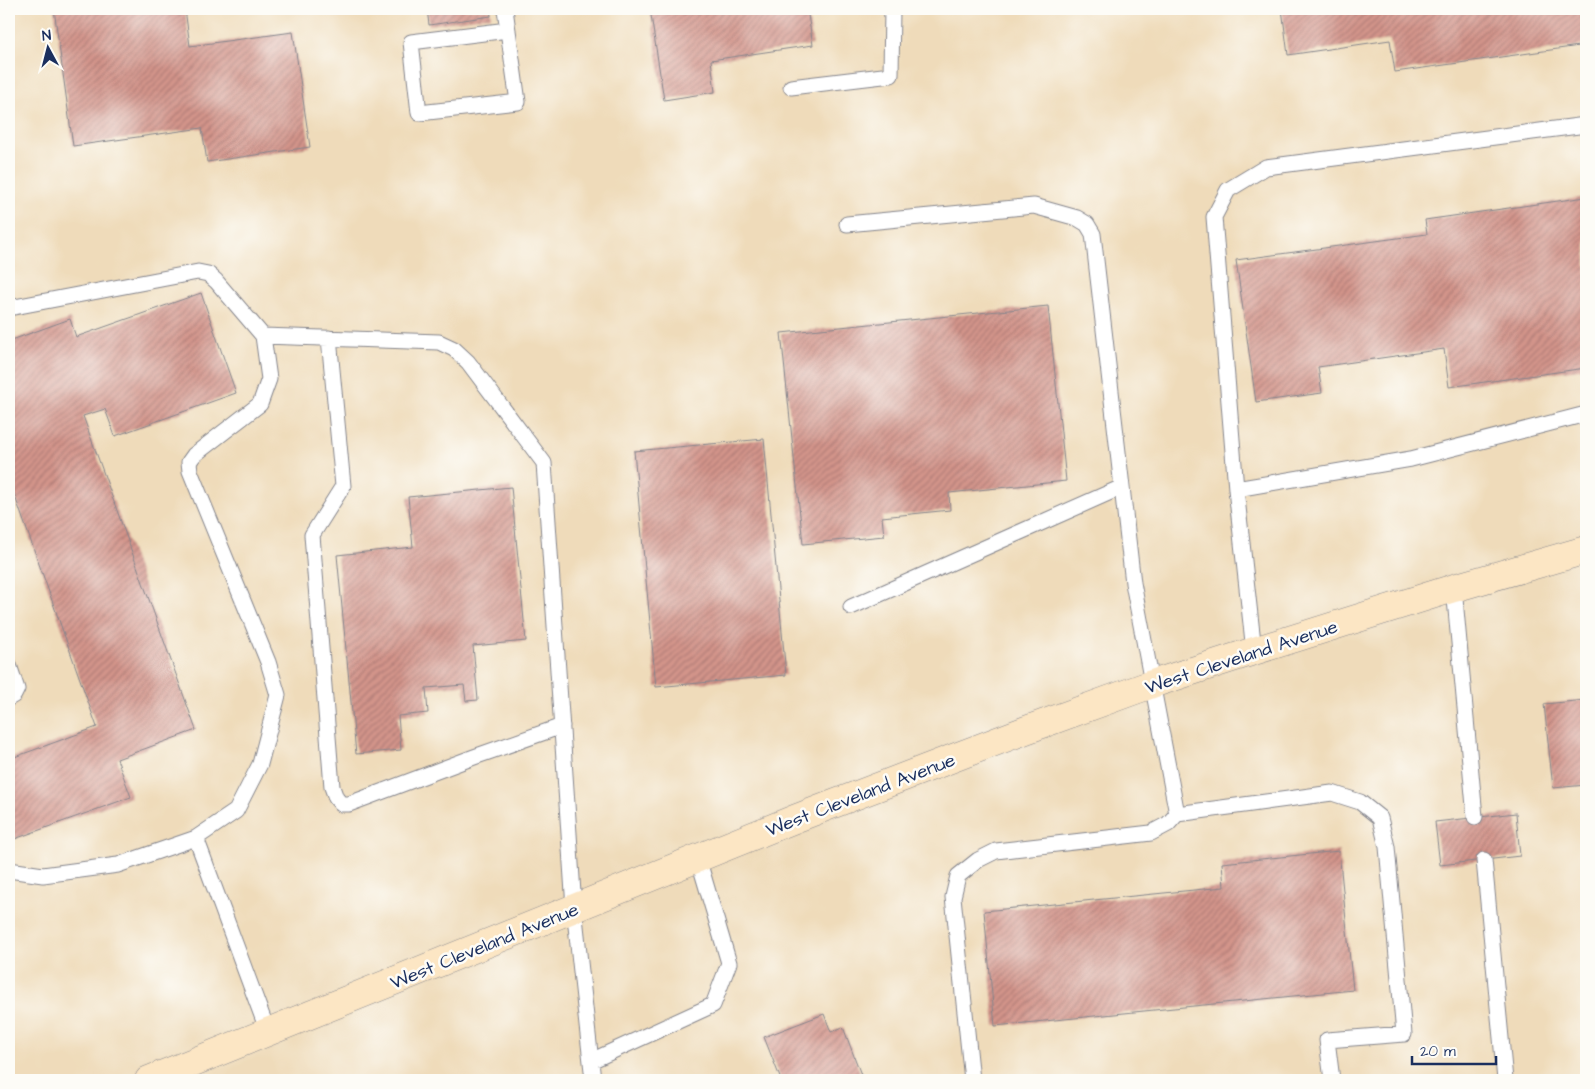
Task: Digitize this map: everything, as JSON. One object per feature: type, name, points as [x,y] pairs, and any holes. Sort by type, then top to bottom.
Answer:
[{"type":"main road","name":"West Cleveland Avenue","points":[[149,1080],[797,818],[1026,730],[1152,684],[1454,588],[1586,550]]},
{"type":"lane","points":[[505,9],[508,30],[518,102],[419,113],[411,42],[508,30]]},
{"type":"lane","points":[[791,87],[891,75],[892,9]]},
{"type":"lane","points":[[1254,652],[1236,489],[1214,217],[1228,190],[1266,167],[1586,125]]},
{"type":"lane","points":[[847,224],[1034,206],[1078,218],[1086,224],[1093,234],[1133,583],[1177,814]]},
{"type":"lane","points":[[9,308],[198,272],[208,274],[216,281],[263,336],[269,379],[260,404],[194,455],[189,462],[190,471],[268,662],[278,695],[260,764],[236,811],[196,838],[118,865],[43,875],[9,870]]},
{"type":"lane","points":[[263,336],[439,342],[454,349],[468,362],[544,463],[574,908],[593,1080]]},
{"type":"lane","points":[[329,338],[343,486],[312,535],[332,787],[336,798],[342,804],[349,804],[562,726]]},
{"type":"lane","points":[[1236,489],[1411,459],[1586,414]]},
{"type":"lane","points":[[851,607],[1122,487]]},
{"type":"lane","points":[[1454,588],[1475,817]]},
{"type":"lane","points":[[9,665],[17,689],[14,695],[9,698]]},
{"type":"lane","points":[[972,1080],[953,897],[958,876],[978,860],[996,851],[1151,833],[1168,824],[1177,814],[1332,793],[1360,802],[1380,818],[1387,847],[1404,1034],[1327,1040],[1332,1080]]},
{"type":"lane","points":[[196,838],[268,1032]]},
{"type":"lane","points":[[591,1061],[713,1005],[729,963],[698,858]]},
{"type":"lane","points":[[1484,860],[1505,1080]]},
{"type":"building","points":[[54,9],[185,9],[190,46],[293,32],[310,147],[207,162],[202,128],[73,146]]},
{"type":"building","points":[[427,9],[490,9],[491,16],[429,25]]},
{"type":"building","points":[[650,9],[807,9],[813,45],[711,60],[715,92],[664,100]]},
{"type":"building","points":[[1282,9],[1586,9],[1586,45],[1395,72],[1390,40],[1288,55]]},
{"type":"building","points":[[1586,197],[1586,368],[1449,387],[1444,349],[1318,367],[1322,393],[1256,402],[1236,260],[1427,234],[1425,220]]},
{"type":"building","points":[[201,293],[236,393],[115,436],[105,409],[83,416],[196,730],[117,759],[131,797],[9,841],[9,759],[97,727],[12,488],[9,489],[9,341],[70,319],[76,337]]},
{"type":"building","points":[[1048,306],[1066,481],[949,493],[950,510],[882,517],[884,536],[803,544],[781,333]]},
{"type":"building","points":[[764,439],[786,675],[656,687],[634,451]]},
{"type":"building","points":[[511,487],[526,641],[473,646],[478,700],[466,701],[464,685],[426,688],[428,713],[398,716],[401,750],[356,754],[337,555],[413,547],[408,497]]},
{"type":"building","points":[[1586,700],[1586,785],[1553,788],[1544,704]]},
{"type":"building","points":[[1516,813],[1520,856],[1440,865],[1435,822]]},
{"type":"building","points":[[1339,851],[1353,990],[995,1026],[984,911],[1224,887],[1222,863]]},
{"type":"building","points":[[824,1014],[831,1032],[843,1027],[863,1080],[781,1080],[764,1037]]}]
